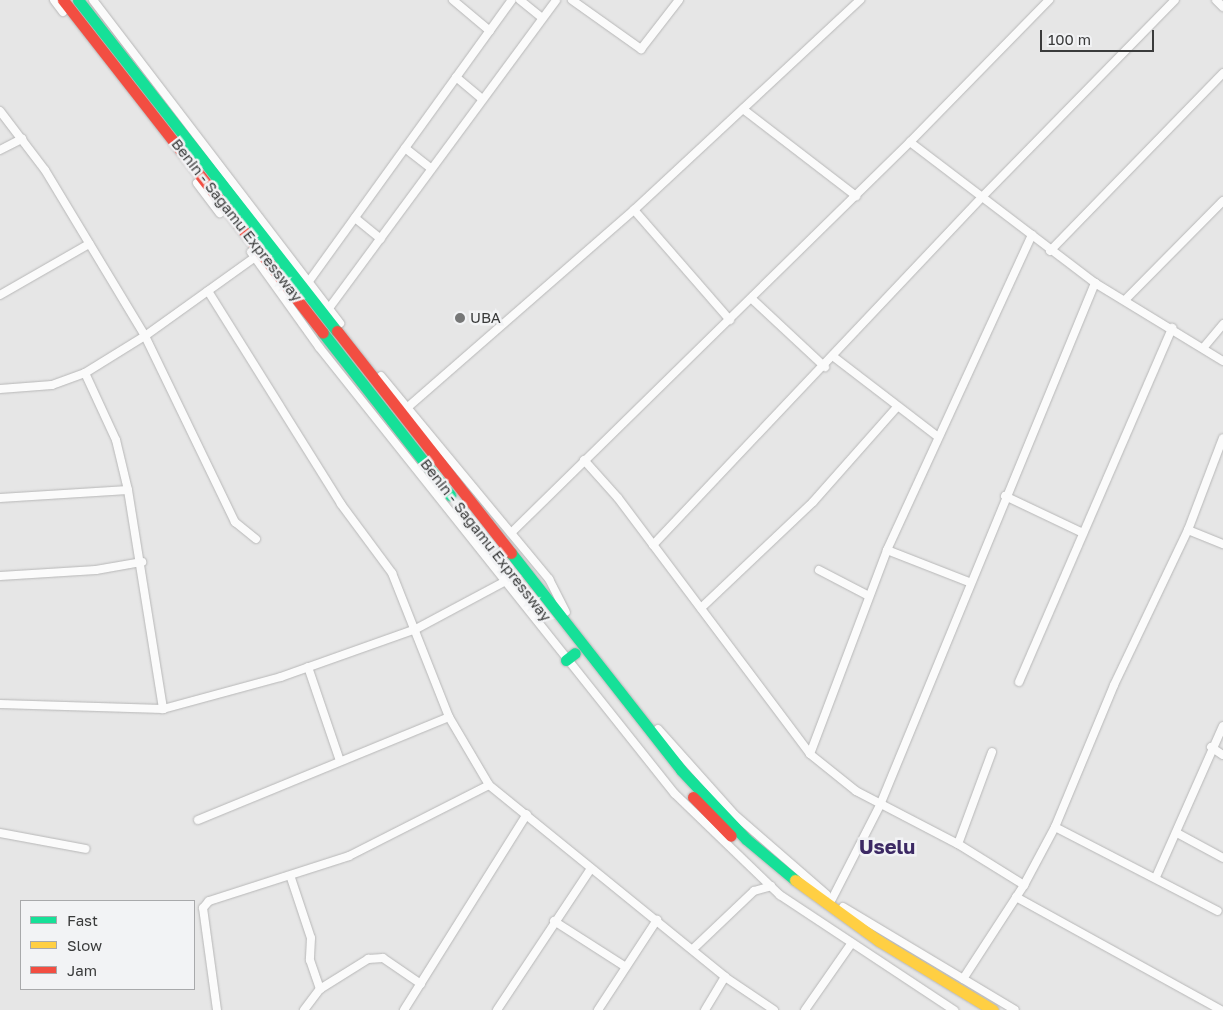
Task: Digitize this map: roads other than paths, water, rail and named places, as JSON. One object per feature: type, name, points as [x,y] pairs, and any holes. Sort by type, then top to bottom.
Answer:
[{"type":"highway","name":"Benin - Sagamu Expressway","points":[[63,0],[571,656],[712,819],[760,862],[828,918],[975,1010]]},
{"type":"highway","points":[[78,0],[307,284],[609,681],[719,810],[806,889],[879,941],[993,1010]]},
{"type":"street","points":[[54,0],[258,254],[319,347],[506,581],[571,656],[675,794],[771,886],[851,944],[954,1010]]},
{"type":"street","points":[[93,0],[307,284],[512,0]]},
{"type":"street","points":[[453,0],[490,30]]},
{"type":"street","points":[[520,0],[542,17]]},
{"type":"street","points":[[556,0],[431,168],[382,239],[327,311],[549,579],[562,606],[653,724],[735,815],[832,899],[1015,1010]]},
{"type":"street","points":[[572,0],[641,49],[679,0]]},
{"type":"street","points":[[408,407],[634,210],[860,0]]},
{"type":"street","points":[[510,533],[752,299],[1049,0]]},
{"type":"street","points":[[652,545],[825,367],[983,196],[1175,0]]},
{"type":"street","points":[[1216,0],[1223,7]]},
{"type":"street","points":[[1050,250],[1223,73]]},
{"type":"street","points":[[456,78],[482,99]]},
{"type":"street","points":[[743,109],[856,196]]},
{"type":"street","points":[[0,111],[22,139],[146,336],[235,522],[256,540]]},
{"type":"street","points":[[0,150],[22,139]]},
{"type":"street","points":[[910,142],[983,196],[1095,284],[1126,299],[1204,346],[1223,361]]},
{"type":"street","points":[[405,148],[431,168]]},
{"type":"street","points":[[1126,299],[1223,201]]},
{"type":"street","points":[[634,210],[730,320]]},
{"type":"street","points":[[355,218],[382,239]]},
{"type":"street","points":[[810,754],[887,550],[937,436],[1032,235]]},
{"type":"street","points":[[0,295],[89,244]]},
{"type":"street","points":[[0,389],[52,385],[85,373],[146,336],[258,254]]},
{"type":"street","points":[[832,899],[880,805],[1005,496],[1095,284]]},
{"type":"street","points":[[208,292],[341,504],[392,573],[416,629],[449,717],[489,785],[527,814],[590,870],[657,920],[725,977],[774,1010]]},
{"type":"street","points":[[752,299],[825,367]]},
{"type":"street","points":[[1204,346],[1223,324]]},
{"type":"street","points":[[1019,682],[1172,328]]},
{"type":"street","points":[[834,357],[937,436]]},
{"type":"street","points":[[85,373],[116,440],[128,490],[142,562],[163,708]]},
{"type":"street","points":[[701,608],[813,502],[897,407]]},
{"type":"street","points":[[964,979],[1024,885],[1055,827],[1114,685],[1188,530],[1223,438]]},
{"type":"street","points":[[584,460],[701,608],[810,754],[856,792],[958,844],[1024,885]]},
{"type":"street","points":[[0,498],[128,490]]},
{"type":"street","points":[[1005,496],[1083,533]]},
{"type":"street","points":[[1188,530],[1223,544]]},
{"type":"street","points":[[887,550],[971,584]]},
{"type":"street","points":[[0,576],[96,570],[142,562]]},
{"type":"street","points":[[819,570],[869,596]]},
{"type":"street","points":[[0,704],[163,708],[308,667],[416,629],[506,581]]},
{"type":"street","points":[[308,667],[340,761]]},
{"type":"street","points":[[198,820],[449,717]]},
{"type":"street","points":[[1156,877],[1177,833],[1211,747],[1223,726]]},
{"type":"street","points":[[1211,747],[1223,755]]},
{"type":"street","points":[[958,844],[992,752]]},
{"type":"street","points":[[217,1010],[205,905],[214,898],[290,878],[349,856],[489,785]]},
{"type":"street","points":[[404,1010],[527,814]]},
{"type":"street","points":[[1055,827],[1156,877],[1218,911]]},
{"type":"street","points":[[0,833],[86,849]]},
{"type":"street","points":[[1177,833],[1223,858]]},
{"type":"street","points":[[497,1010],[554,921],[590,870]]},
{"type":"street","points":[[290,878],[311,938],[310,960],[320,989]]},
{"type":"street","points":[[693,949],[754,891],[771,886]]},
{"type":"street","points":[[1016,897],[1221,1010]]},
{"type":"street","points":[[598,1010],[657,920]]},
{"type":"street","points":[[554,921],[626,967]]},
{"type":"street","points":[[805,1010],[851,944]]},
{"type":"street","points":[[304,1010],[320,989],[350,968],[382,958],[421,984]]},
{"type":"street","points":[[705,1010],[725,977]]},
{"type":"place","name":"UBA","points":[[460,318]]},
{"type":"district","name":"Uselu","points":[[887,846]]}]
